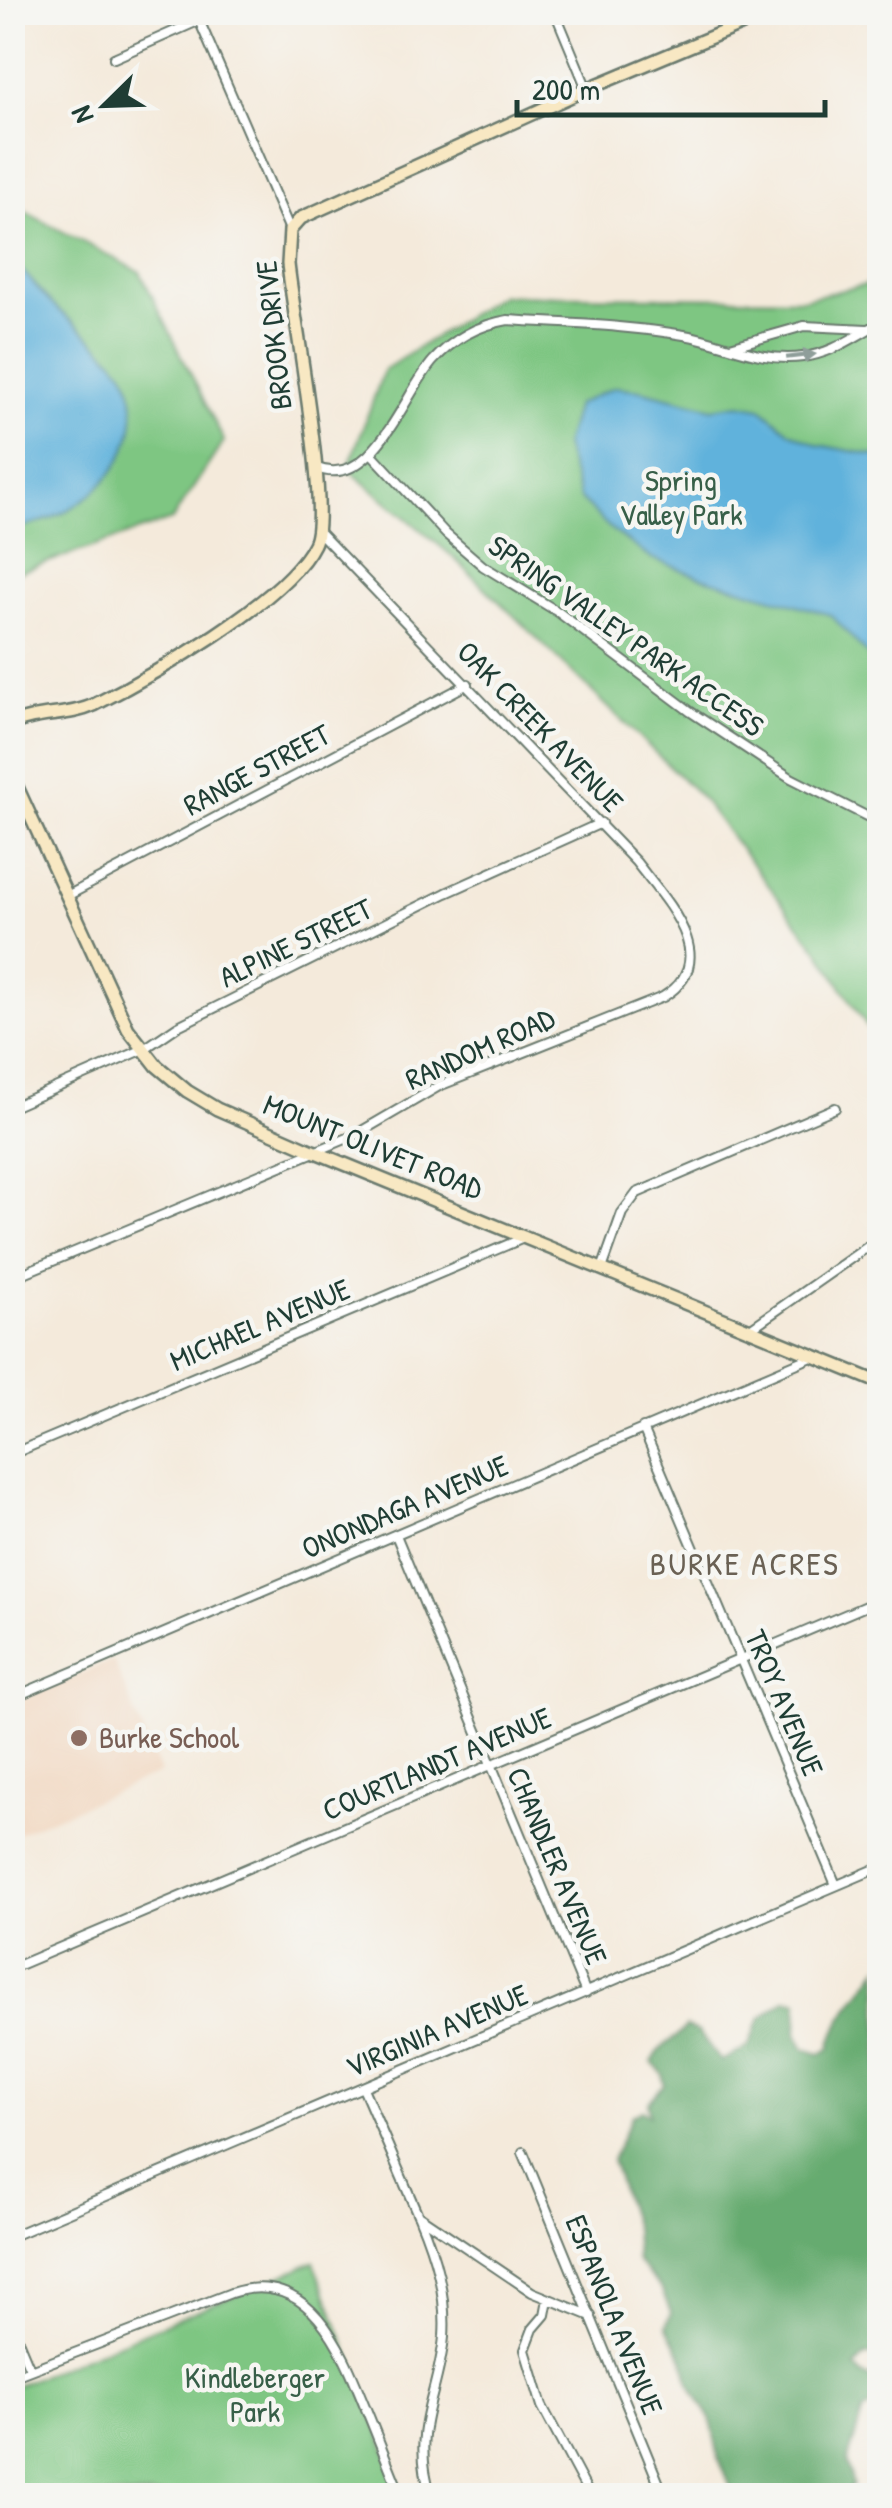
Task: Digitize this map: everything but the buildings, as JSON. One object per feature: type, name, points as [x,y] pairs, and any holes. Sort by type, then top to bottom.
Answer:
[{"type":"street","points":[[114,58],[218,12]]},
{"type":"street","points":[[555,12],[588,89]]},
{"type":"street","name":"BROOK DRIVE","points":[[318,532],[314,466],[291,293],[290,230],[311,211],[771,12]]},
{"type":"street","points":[[200,20],[290,230]]},
{"type":"street","points":[[314,466],[332,472],[348,469],[372,454],[431,364],[460,337],[491,323],[508,320],[622,326],[698,337],[755,356],[802,357],[847,344],[880,323]]},
{"type":"street","points":[[730,347],[804,326],[867,330]]},
{"type":"street","name":"SPRING VALLEY PARK ACCESS","points":[[372,454],[446,534],[484,566],[558,612],[691,712],[791,778],[880,823]]},
{"type":"street","points":[[12,724],[90,707],[182,654],[248,612],[278,586],[312,548],[318,532]]},
{"type":"street","name":"OAK CREEK AVENUE","points":[[318,532],[636,862],[676,919],[692,956],[687,976]]},
{"type":"street","name":"RANGE STREET","points":[[68,896],[468,684]]},
{"type":"street","name":"MOUNT OLIVET ROAD","points":[[12,776],[115,1006],[157,1066],[202,1101],[313,1151],[880,1383]]},
{"type":"street","name":"ALPINE STREET","points":[[12,1107],[144,1049],[178,1026],[446,893],[601,823]]},
{"type":"street","name":"RANDOM ROAD","points":[[12,1278],[370,1127],[439,1086],[663,996],[687,976]]},
{"type":"street","points":[[602,1268],[622,1213],[636,1193],[836,1108]]},
{"type":"street","name":"MICHAEL AVENUE","points":[[12,1454],[526,1236]]},
{"type":"street","points":[[750,1329],[880,1238]]},
{"type":"street","name":"ONONDAGA AVENUE","points":[[12,1698],[814,1356]]},
{"type":"street","name":"TROY AVENUE","points":[[643,1428],[836,1885]]},
{"type":"street","name":"CHANDLER AVENUE","points":[[396,1535],[586,1993]]},
{"type":"street","name":"COURTLANDT AVENUE","points":[[12,1968],[880,1600]]},
{"type":"street","name":"VIRGINIA AVENUE","points":[[12,2236],[880,1867]]},
{"type":"street","points":[[363,2088],[439,2273],[444,2339],[422,2444],[431,2496]]},
{"type":"street","name":"ESPANOLA AVENUE","points":[[523,2152],[664,2496]]},
{"type":"street","points":[[418,2214],[548,2300],[591,2316]]},
{"type":"street","points":[[12,2377],[244,2288],[277,2290],[314,2312],[333,2334],[401,2496]]},
{"type":"street","points":[[548,2300],[545,2315],[533,2329],[525,2350],[542,2406],[590,2496]]},
{"type":"street","points":[[12,2326],[30,2369]]},
{"type":"street","points":[[868,2368],[880,2374]]},
{"type":"shaded area","name":"Burke School","points":[[113,1660],[160,1773],[13,1835],[13,1703]]},
{"type":"green space","points":[[12,205],[140,272],[224,441],[172,520],[13,574]]},
{"type":"green space","name":"Spring Valley Park","points":[[879,282],[879,1045],[819,951],[699,795],[451,555],[348,469],[384,370],[500,295],[803,299]]},
{"type":"green space","points":[[879,1967],[879,2355],[865,2356],[855,2367],[862,2375],[879,2381],[878,2396],[863,2411],[847,2463],[853,2485],[841,2495],[734,2495],[719,2459],[711,2419],[689,2383],[684,2359],[666,2326],[671,2313],[662,2290],[636,2260],[634,2228],[612,2160],[632,2116],[642,2110],[649,2115],[648,2103],[664,2085],[662,2073],[652,2063],[686,2027],[698,2032],[721,2061],[748,2047],[761,2018],[786,1999],[798,2001],[797,2033],[805,2049],[820,2054],[830,2049],[844,2015]]},
{"type":"green space","name":"Kindleberger Park","points":[[314,2262],[403,2495],[13,2496],[13,2387]]},
{"type":"water","points":[[13,262],[117,364],[130,385],[133,413],[130,438],[104,482],[62,513],[13,529]]},
{"type":"water","points":[[615,387],[713,408],[739,404],[761,408],[790,432],[818,445],[879,456],[879,667],[831,615],[651,558],[613,531],[580,499],[564,446],[576,405]]},
{"type":"place","name":"Burke School","points":[[79,1738]]},
{"type":"district","name":"BURKE ACRES","points":[[745,1564]]}]
